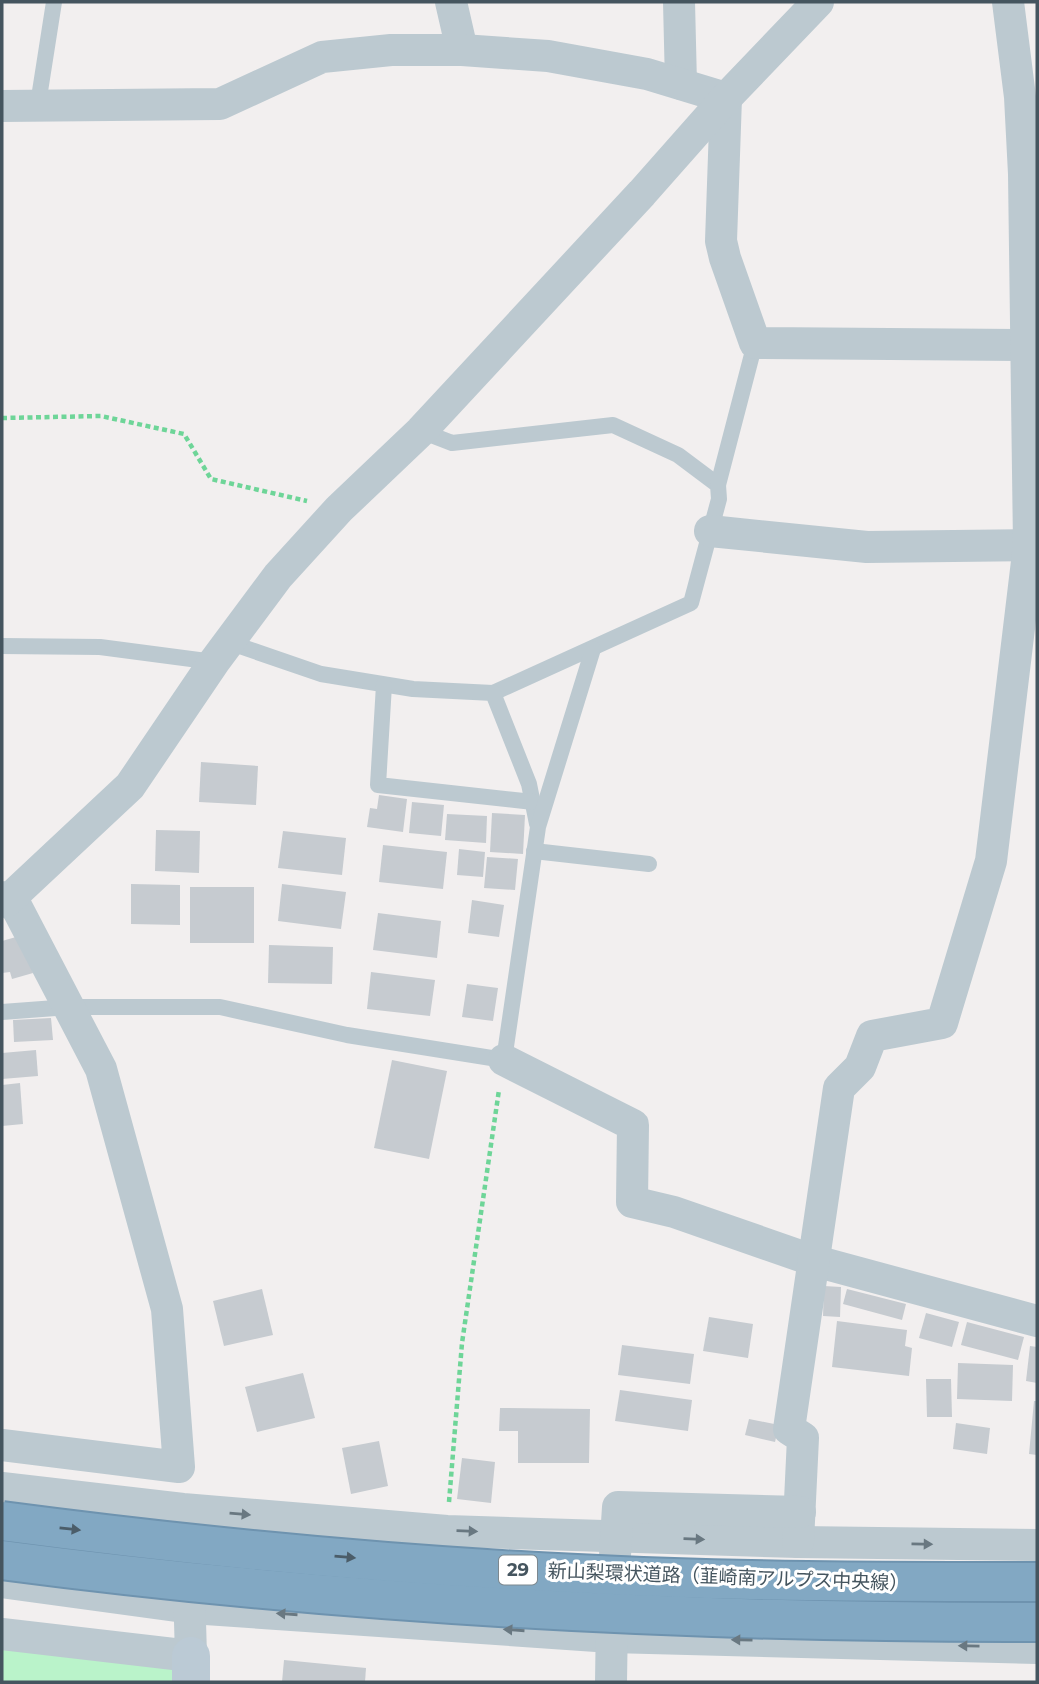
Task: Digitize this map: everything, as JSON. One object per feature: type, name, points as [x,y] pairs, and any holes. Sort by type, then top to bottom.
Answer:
[{"type":"highway","name":"新山梨環状道路（韮崎南アルプス中央線）","points":[[2,1521],[385,1561],[577,1574],[866,1582],[1037,1582]]},
{"type":"highway","name":"新山梨環状道路（韮崎南アルプス中央線）","points":[[2,1560],[211,1584],[388,1600],[564,1611],[876,1622],[1037,1622]]},
{"type":"street","points":[[451,2],[462,50]]},
{"type":"street","points":[[679,2],[681,84]]},
{"type":"street","points":[[2,1634],[191,1669],[191,1608],[167,1308],[101,1069],[17,908],[5,899],[131,786],[221,652],[278,576],[339,509],[421,431],[633,203],[726,98],[818,2]]},
{"type":"street","points":[[799,1527],[803,1438],[789,1429],[839,1088],[860,1067],[872,1037],[942,1023],[990,861],[1033,545],[1024,174],[1028,88],[1008,2]]},
{"type":"street","points":[[2,106],[220,104],[322,57],[391,50],[462,50],[548,56],[647,74],[726,98]]},
{"type":"street","points":[[726,98],[721,241],[755,343],[1027,345]]},
{"type":"street","points":[[710,531],[867,547],[1033,545]]},
{"type":"street","points":[[504,1060],[633,1125],[632,1202],[674,1212],[815,1261],[1037,1321]]},
{"type":"street","points":[[2,1445],[179,1467]]},
{"type":"street","points":[[2,1488],[183,1509],[447,1531],[616,1536],[799,1527],[1037,1545]]},
{"type":"street","points":[[611,1682],[616,1536]]},
{"type":"street","points":[[2,1583],[191,1608],[611,1637],[1037,1648]]},
{"type":"lane","points":[[38,104],[54,2]]},
{"type":"lane","points":[[2,646],[221,652],[384,685],[493,693],[691,603],[719,499],[718,485],[755,343]]},
{"type":"lane","points":[[421,431],[452,443],[613,425],[678,455],[718,485]]},
{"type":"lane","points":[[2,1012],[69,1007],[220,1007],[348,1035],[504,1060],[538,827],[593,649]]},
{"type":"lane","points":[[384,685],[378,785],[533,802]]},
{"type":"lane","points":[[493,693],[529,784],[538,827]]},
{"type":"lane","points":[[534,851],[649,864]]},
{"type":"path","points":[[2,418],[101,416],[184,434],[211,479],[339,509]]},
{"type":"path","points":[[447,1531],[462,1343],[504,1060]]},
{"type":"green space","points":[[2,1634],[191,1656],[191,1682],[2,1682]]},
{"type":"building","points":[[201,762],[258,766],[256,805],[199,802]]},
{"type":"building","points":[[379,795],[407,799],[403,832],[367,827],[370,808],[377,809]]},
{"type":"building","points":[[412,802],[444,805],[441,836],[409,833]]},
{"type":"building","points":[[492,813],[525,815],[523,854],[490,852]]},
{"type":"building","points":[[447,814],[487,816],[486,843],[445,840]]},
{"type":"building","points":[[156,830],[200,831],[199,873],[155,871]]},
{"type":"building","points":[[283,831],[346,838],[342,875],[278,868]]},
{"type":"building","points":[[383,845],[447,852],[443,889],[379,882]]},
{"type":"building","points":[[459,849],[485,852],[483,877],[457,875]]},
{"type":"building","points":[[487,857],[518,859],[515,890],[484,888]]},
{"type":"building","points":[[131,884],[180,885],[180,925],[131,924]]},
{"type":"building","points":[[282,884],[346,892],[341,929],[278,921]]},
{"type":"building","points":[[190,887],[254,887],[254,943],[190,943]]},
{"type":"building","points":[[472,900],[504,905],[499,937],[468,933]]},
{"type":"building","points":[[378,913],[441,921],[437,958],[373,950]]},
{"type":"building","points":[[23,935],[33,973],[12,979],[10,972],[2,973],[2,941]]},
{"type":"building","points":[[269,945],[333,947],[332,984],[268,983]]},
{"type":"building","points":[[371,972],[435,980],[430,1016],[367,1009]]},
{"type":"building","points":[[467,984],[498,988],[493,1021],[462,1017]]},
{"type":"building","points":[[51,1018],[53,1040],[14,1042],[13,1020]]},
{"type":"building","points":[[36,1050],[38,1076],[2,1079],[2,1053]]},
{"type":"building","points":[[392,1060],[447,1071],[429,1159],[374,1148]]},
{"type":"building","points":[[20,1083],[23,1124],[2,1126],[2,1085]]},
{"type":"building","points":[[824,1286],[841,1287],[840,1317],[823,1316]]},
{"type":"building","points":[[262,1289],[273,1335],[224,1346],[213,1301]]},
{"type":"building","points":[[847,1289],[906,1304],[902,1320],[843,1304]]},
{"type":"building","points":[[926,1313],[959,1322],[952,1347],[919,1338]]},
{"type":"building","points":[[709,1317],[753,1324],[748,1358],[703,1351]]},
{"type":"building","points":[[837,1321],[907,1330],[905,1346],[912,1348],[909,1376],[832,1367]]},
{"type":"building","points":[[967,1322],[1024,1337],[1018,1360],[961,1345]]},
{"type":"building","points":[[622,1345],[694,1354],[690,1384],[618,1375]]},
{"type":"building","points":[[1030,1346],[1037,1347],[1037,1383],[1026,1381]]},
{"type":"building","points":[[958,1363],[1013,1365],[1012,1401],[957,1399]]},
{"type":"building","points":[[303,1373],[315,1418],[257,1432],[245,1387]]},
{"type":"building","points":[[926,1379],[951,1379],[952,1417],[927,1417]]},
{"type":"building","points":[[620,1390],[692,1400],[688,1431],[615,1421]]},
{"type":"building","points":[[1034,1401],[1037,1401],[1037,1455],[1029,1454]]},
{"type":"building","points":[[500,1408],[590,1409],[589,1463],[518,1463],[518,1431],[499,1431]]},
{"type":"building","points":[[749,1419],[779,1425],[775,1442],[745,1435]]},
{"type":"building","points":[[956,1423],[990,1428],[987,1454],[953,1449]]},
{"type":"building","points":[[379,1441],[388,1486],[351,1494],[342,1448]]},
{"type":"building","points":[[462,1458],[495,1462],[491,1503],[457,1499]]},
{"type":"building","points":[[284,1660],[366,1668],[365,1682],[282,1682]]}]
